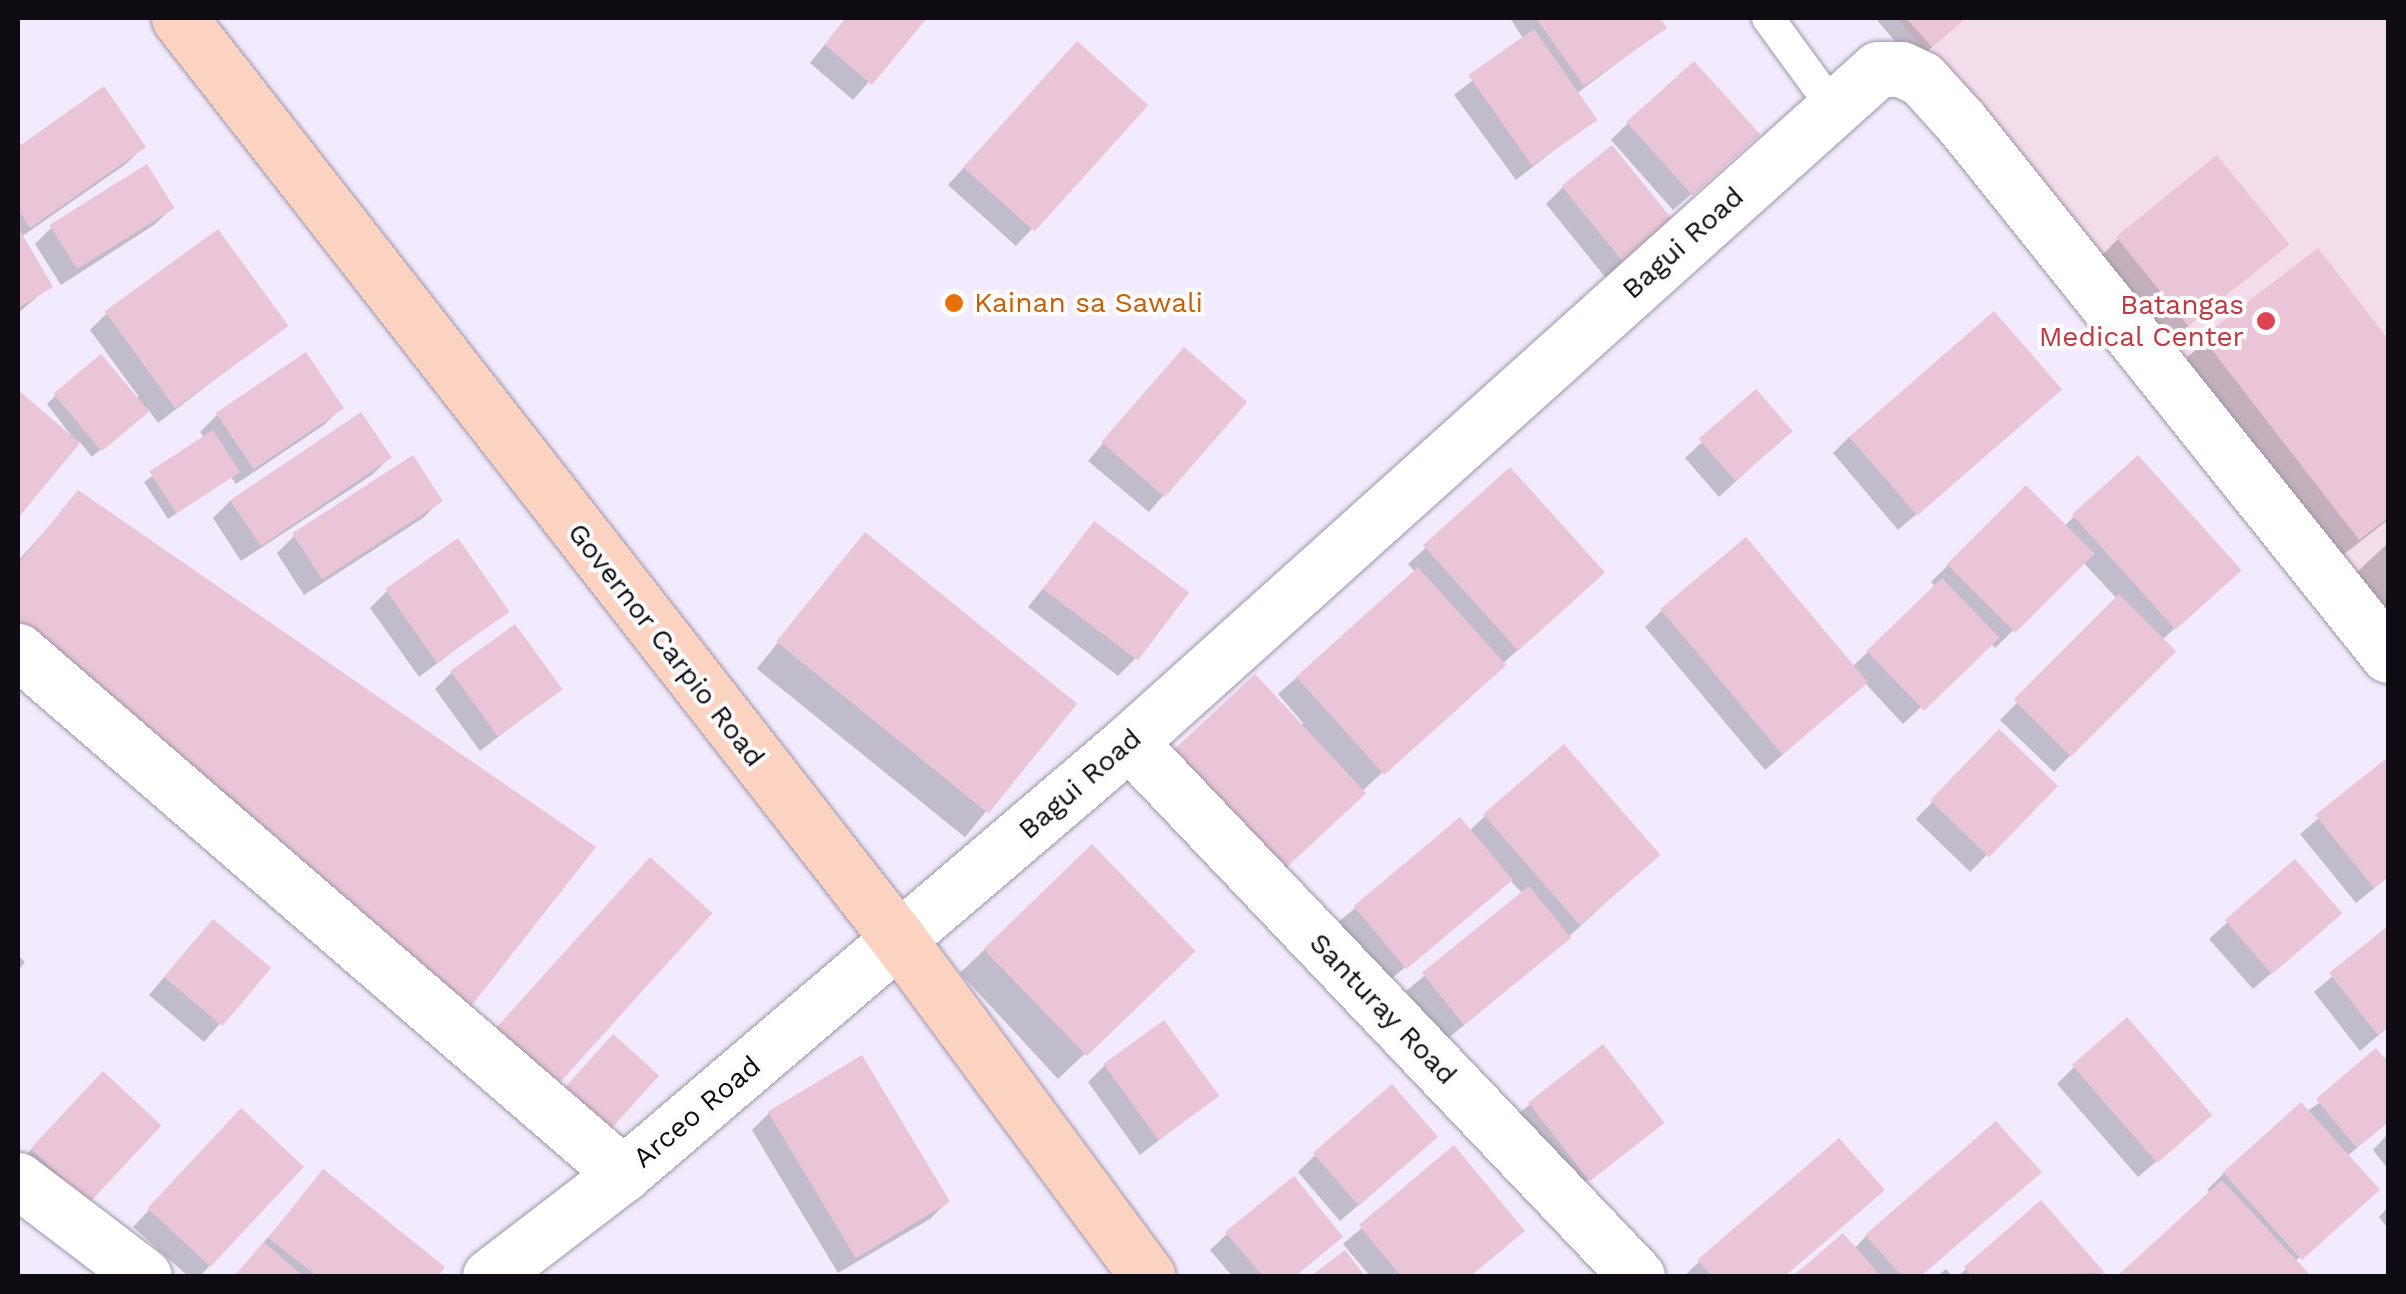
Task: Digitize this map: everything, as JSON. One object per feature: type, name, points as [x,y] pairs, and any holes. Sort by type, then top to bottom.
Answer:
[{"type":"main road","name":"Governor Carpio Road","points":[[179,18],[899,940],[1148,1276]]},
{"type":"street","name":"Bagui Road","points":[[899,940],[1129,742],[1878,69],[1901,69],[1922,79],[2388,655]]},
{"type":"street","points":[[18,651],[623,1174]]},
{"type":"street","name":"Santuray Road","points":[[1129,742],[1637,1276]]},
{"type":"street","name":"Arceo Road","points":[[490,1276],[623,1174],[899,940]]},
{"type":"street","points":[[18,1180],[144,1276]]},
{"type":"lane","points":[[1768,18],[1833,107]]},
{"type":"shaded area","name":"Batangas Medical Center","points":[[1897,18],[2388,18],[2388,625]]},
{"type":"building","points":[[846,18],[927,18],[872,85],[825,45]]},
{"type":"building","points":[[1536,18],[1660,18],[1667,28],[1584,86]]},
{"type":"building","points":[[1906,18],[1966,18],[1932,47]]},
{"type":"building","points":[[1534,29],[1598,120],[1532,166],[1468,75]]},
{"type":"building","points":[[1077,41],[1148,105],[1035,232],[963,167]]},
{"type":"building","points":[[1694,61],[1760,135],[1693,195],[1626,122]]},
{"type":"building","points":[[104,86],[146,147],[30,228],[18,209],[18,147]]},
{"type":"building","points":[[1612,145],[1678,227],[1628,268],[1561,186]]},
{"type":"building","points":[[2217,155],[2289,244],[2188,326],[2116,237]]},
{"type":"building","points":[[147,164],[175,208],[77,269],[49,225]]},
{"type":"building","points":[[18,227],[53,287],[18,308]]},
{"type":"building","points":[[218,229],[289,326],[175,408],[105,311]]},
{"type":"building","points":[[2318,248],[2388,339],[2388,518],[2359,540],[2202,337]]},
{"type":"building","points":[[1994,311],[2062,389],[1917,515],[1849,437]]},
{"type":"building","points":[[1184,347],[1247,402],[1165,497],[1101,442]]},
{"type":"building","points":[[306,352],[344,408],[254,469],[216,413]]},
{"type":"building","points":[[101,354],[149,411],[102,451],[54,394]]},
{"type":"building","points":[[1756,389],[1793,431],[1735,481],[1699,439]]},
{"type":"building","points":[[18,390],[80,443],[18,518]]},
{"type":"building","points":[[361,412],[392,458],[261,546],[230,500]]},
{"type":"building","points":[[213,430],[240,472],[176,513],[149,471]]},
{"type":"building","points":[[413,455],[443,501],[322,580],[292,533]]},
{"type":"building","points":[[2138,455],[2242,570],[2176,630],[2072,515]]},
{"type":"building","points":[[1510,467],[1605,573],[1518,651],[1423,545]]},
{"type":"building","points":[[2026,485],[2095,554],[2015,633],[1947,564]]},
{"type":"building","points":[[78,490],[596,847],[469,1009],[18,636],[18,564]]},
{"type":"building","points":[[1094,521],[1189,593],[1138,661],[1043,589]]},
{"type":"building","points":[[865,532],[1077,704],[988,813],[776,642]]},
{"type":"building","points":[[1746,537],[1868,683],[1782,755],[1660,609]]},
{"type":"building","points":[[458,538],[510,612],[437,663],[385,589]]},
{"type":"building","points":[[1418,567],[1506,665],[1384,775],[1296,677]]},
{"type":"building","points":[[1942,578],[2000,638],[1924,711],[1866,651]]},
{"type":"building","points":[[2119,594],[2176,651],[2071,757],[2014,699]]},
{"type":"building","points":[[515,624],[563,690],[498,737],[450,671]]},
{"type":"building","points":[[1255,674],[1366,793],[1279,874],[1168,755]]},
{"type":"building","points":[[1999,729],[2058,786],[1989,857],[1930,800]]},
{"type":"building","points":[[1564,744],[1660,855],[1580,925],[1483,814]]},
{"type":"building","points":[[2388,757],[2388,877],[2374,888],[2315,815]]},
{"type":"building","points":[[1460,817],[1513,880],[1406,969],[1354,906]]},
{"type":"building","points":[[1092,844],[1196,951],[1087,1056],[983,949]]},
{"type":"building","points":[[650,857],[712,913],[548,1096],[485,1040]]},
{"type":"building","points":[[2295,859],[2342,913],[2272,974],[2225,920]]},
{"type":"building","points":[[1529,886],[1571,938],[1464,1025],[1422,973]]},
{"type":"building","points":[[213,919],[271,968],[222,1026],[164,977]]},
{"type":"building","points":[[2388,926],[2388,1027],[2378,1035],[2329,973]]},
{"type":"building","points":[[2127,1017],[2212,1115],[2157,1163],[2072,1065]]},
{"type":"building","points":[[1164,1020],[1219,1096],[1159,1140],[1103,1064]]},
{"type":"building","points":[[613,1034],[659,1075],[602,1139],[555,1098]]},
{"type":"building","points":[[1603,1044],[1665,1123],[1590,1181],[1528,1102]]},
{"type":"building","points":[[2376,1048],[2388,1063],[2388,1121],[2357,1148],[2316,1099]]},
{"type":"building","points":[[862,1055],[950,1202],[856,1258],[768,1112]]},
{"type":"building","points":[[103,1071],[162,1126],[89,1203],[31,1149]]},
{"type":"building","points":[[1392,1084],[1438,1137],[1359,1206],[1313,1153]]},
{"type":"building","points":[[2301,1102],[2380,1190],[2302,1260],[2223,1172]]},
{"type":"building","points":[[241,1108],[304,1167],[210,1267],[148,1208]]},
{"type":"building","points":[[1996,1121],[2042,1172],[1921,1276],[1902,1276],[1865,1235]]},
{"type":"building","points":[[1839,1138],[1885,1190],[1785,1276],[1712,1276],[1697,1260]]},
{"type":"building","points":[[1454,1145],[1525,1231],[1470,1276],[1401,1276],[1359,1225]]},
{"type":"building","points":[[323,1169],[445,1267],[438,1276],[317,1276],[268,1238]]},
{"type":"building","points":[[1294,1176],[1343,1237],[1295,1276],[1263,1276],[1225,1232]]},
{"type":"building","points":[[2222,1180],[2311,1276],[2117,1276]]},
{"type":"building","points":[[2041,1200],[2105,1273],[1972,1276],[1964,1267]]},
{"type":"building","points":[[1843,1233],[1881,1276],[1793,1276]]},
{"type":"building","points":[[264,1242],[303,1276],[234,1276]]},
{"type":"building","points":[[1345,1250],[1365,1276],[1311,1276]]},
{"type":"place","name":"Kainan sa Sawali","points":[[954,303]]},
{"type":"place","name":"Batangas Medical Center","points":[[2266,321]]}]
